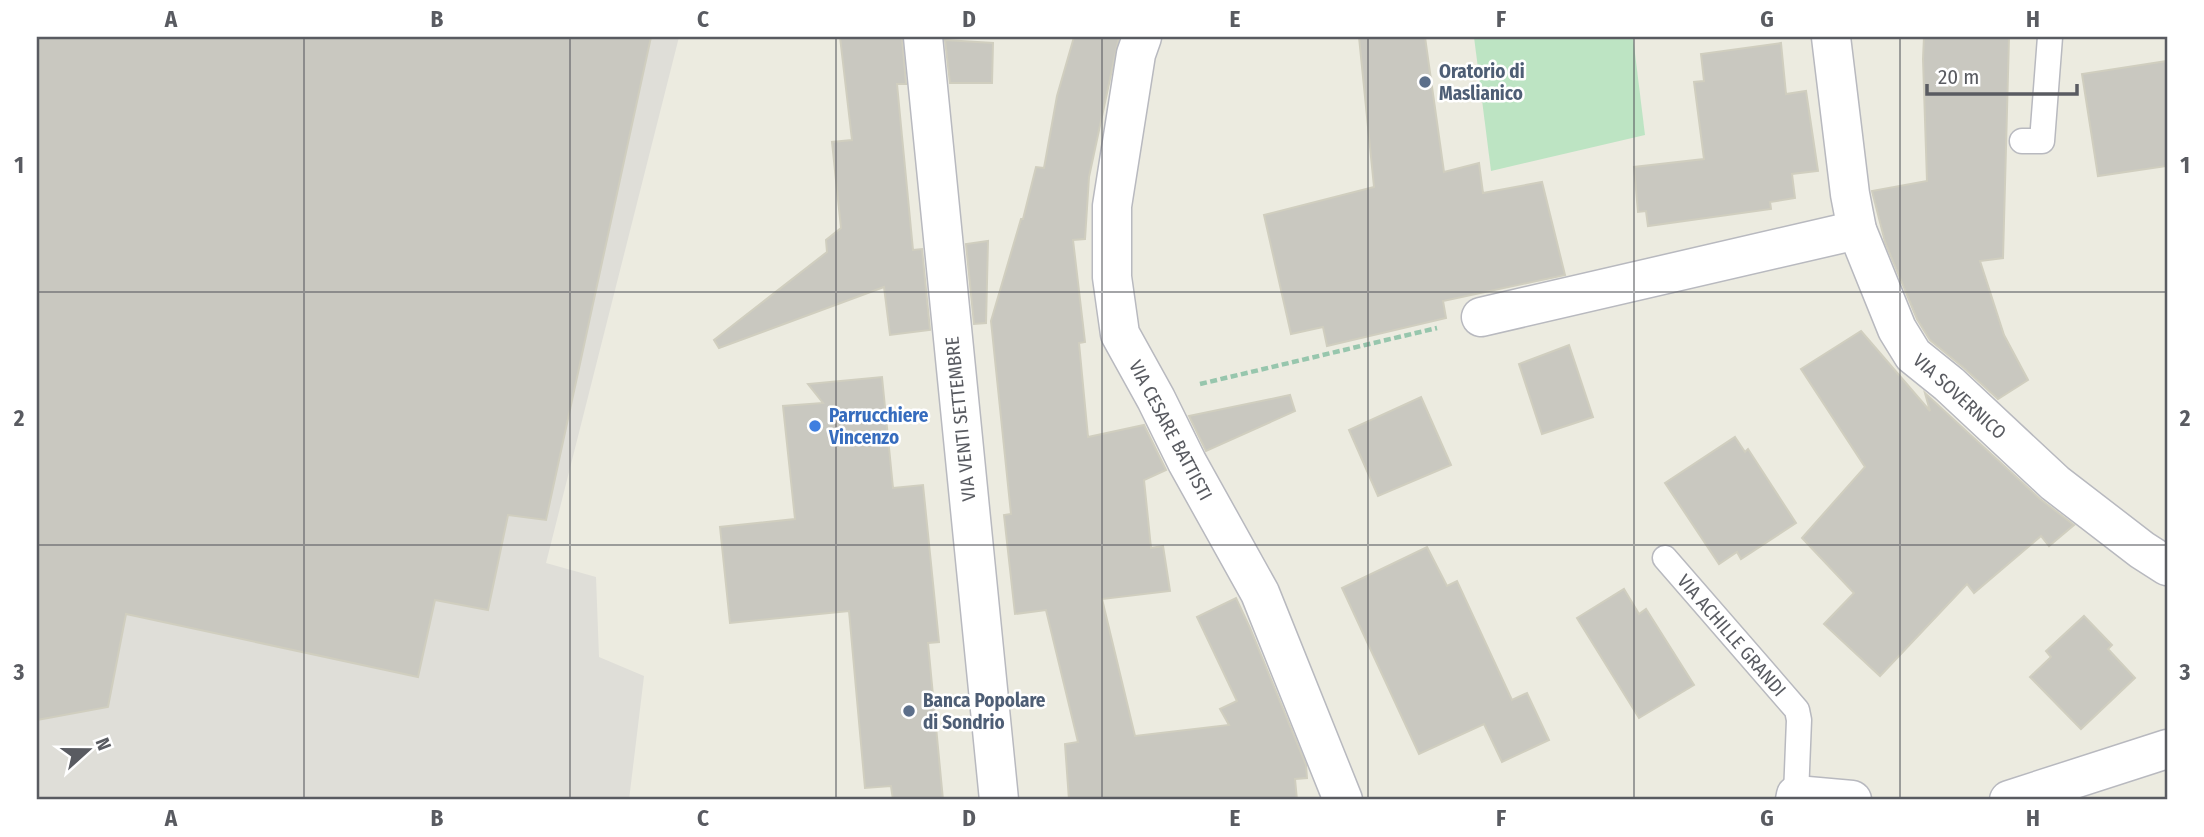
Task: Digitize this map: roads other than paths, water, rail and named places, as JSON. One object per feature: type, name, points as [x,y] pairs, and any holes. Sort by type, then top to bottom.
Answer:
[{"type":"street","name":"VIA VENTI SETTEMBRE","points":[[923,37],[999,800]]},
{"type":"street","name":"VIA CESARE BATTISTI","points":[[1142,37],[1136,54],[1112,206],[1112,277],[1120,334],[1156,399],[1186,462],[1260,593],[1343,800]]},
{"type":"street","name":"VIA SOVERNICO","points":[[1831,37],[1848,181],[1857,230],[1897,328],[1913,355],[1949,384],[2055,483],[2167,566]]},
{"type":"street","points":[[1481,317],[1857,230]]},
{"type":"street","points":[[2009,800],[2167,749]]},
{"type":"street","name":"VIA ACHILLE GRANDI","points":[[1796,798],[1852,800]]},
{"type":"lane","points":[[2022,141],[2042,141],[2050,37]]},
{"type":"lane","name":"VIA ACHILLE GRANDI","points":[[1665,558],[1797,710],[1799,720],[1796,798]]},
{"type":"place","name":"Oratorio di Maslianico","points":[[1425,82]]},
{"type":"place","name":"Parrucchiere Vincenzo","points":[[815,426]]},
{"type":"place","name":"Banca Popolare di Sondrio","points":[[909,711]]}]
